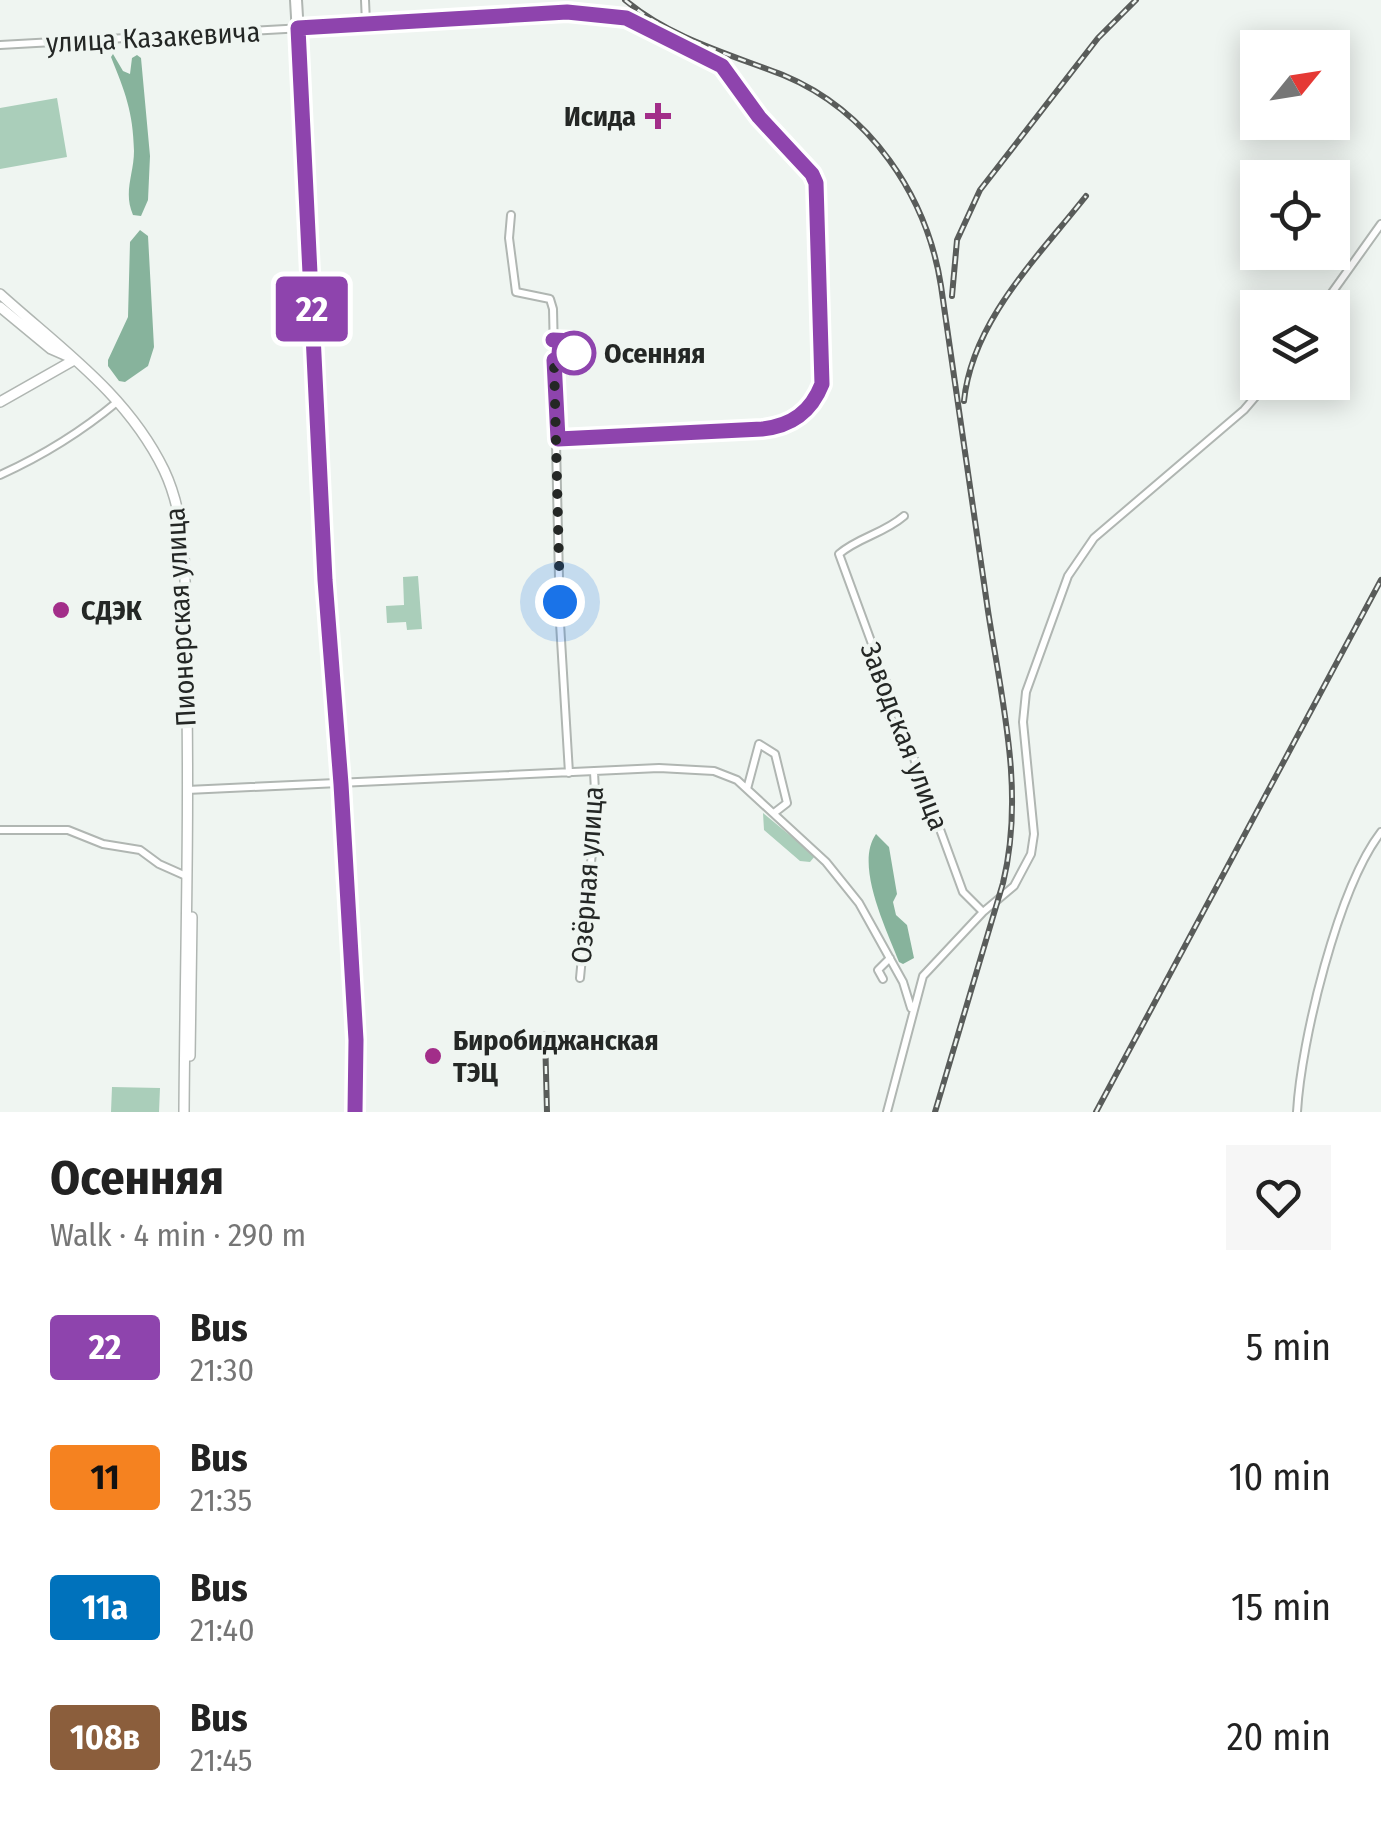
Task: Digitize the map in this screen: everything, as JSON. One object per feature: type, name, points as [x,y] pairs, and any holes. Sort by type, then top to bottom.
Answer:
[{"type":"main road","points":[[296,0],[325,580],[356,1040],[355,1112]]},
{"type":"main road","name":"Пионерская улица","points":[[0,294],[98,377],[119,401],[164,471],[180,520],[189,876],[187,1112]]},
{"type":"main road","name":"Пионерская улица","points":[[0,307],[50,349],[74,360]]},
{"type":"main road","points":[[0,402],[74,360]]},
{"type":"street","points":[[365,0],[366,23]]},
{"type":"street","name":"улица Казакевича","points":[[0,45],[567,12],[626,18],[722,66],[759,117],[816,183],[822,384],[807,411],[774,428],[558,439]]},
{"type":"street","name":"Озёрная улица","points":[[511,215],[509,238],[516,292],[550,299],[552,303],[560,609],[569,773]]},
{"type":"street","points":[[1334,290],[1381,224]]},
{"type":"street","points":[[903,982],[914,983],[923,976],[1019,879],[1031,854],[1034,834],[1023,722],[1026,692],[1068,576],[1094,538],[1253,400]]},
{"type":"street","points":[[0,476],[58,444],[119,401]]},
{"type":"street","name":"Заводская улица","points":[[904,516],[882,533],[852,543],[839,554],[963,892],[983,912]]},
{"type":"street","points":[[748,789],[759,744],[775,754],[781,776],[787,804],[774,813]]},
{"type":"street","points":[[187,790],[687,767],[714,770],[748,789],[826,862],[860,903],[903,982],[911,1003],[910,1019]]},
{"type":"street","name":"Озёрная улица","points":[[580,978],[596,810],[594,772]]},
{"type":"street","points":[[0,830],[68,830],[103,844],[140,850],[159,864],[189,876]]},
{"type":"street","points":[[1296,1112],[1304,1054],[1348,895],[1368,850],[1381,832]]},
{"type":"street","points":[[883,980],[878,970],[890,958]]},
{"type":"street","points":[[887,1112],[923,976]]},
{"type":"shaded area","points":[[113,54],[123,71],[130,74],[132,58],[141,58],[150,156],[148,200],[141,216],[133,215],[130,207],[132,124]]},
{"type":"shaded area","points":[[57,98],[67,157],[0,169],[0,108]]},
{"type":"shaded area","points":[[140,230],[148,236],[154,347],[148,366],[125,382],[119,381],[108,360],[128,317],[130,242]]},
{"type":"shaded area","points":[[418,576],[422,629],[407,630],[406,622],[387,623],[386,606],[404,605],[403,577]]},
{"type":"shaded area","points":[[763,813],[815,856],[810,862],[800,861],[764,830]]},
{"type":"shaded area","points":[[876,834],[889,847],[897,894],[893,902],[896,915],[907,925],[914,958],[903,964],[887,933],[870,880],[870,847]]},
{"type":"shaded area","points":[[112,1087],[160,1088],[159,1112],[111,1112]]},
{"type":"railway","points":[[625,0],[661,25],[783,75],[842,110],[868,134],[908,189],[934,253],[1005,713],[1012,781],[1003,883],[935,1112]]},
{"type":"railway","points":[[952,296],[957,240],[980,190],[1098,38],[1136,0]]},
{"type":"railway","points":[[964,401],[970,372],[993,317],[1086,196]]},
{"type":"railway","points":[[1096,1112],[1381,580]]},
{"type":"railway","points":[[545,1034],[547,1112]]},
{"type":"bus line","name":"22","points":[[355,1112],[356,1040],[328,640],[298,28],[567,12],[626,18],[722,66],[759,117],[812,174],[816,183],[822,384],[807,411],[793,421],[762,429],[558,439],[554,360],[574,360],[574,341],[553,340]]},
{"type":"place","name":"Исида","points":[[658,116]]},
{"type":"place","name":"Осенняя","points":[[574,353]]},
{"type":"place","name":"СДЭК","points":[[61,610]]},
{"type":"place","name":"Биробиджанская ТЭЦ","points":[[433,1056]]},
{"type":"route","points":[[560,602],[554,360],[574,353]]}]
